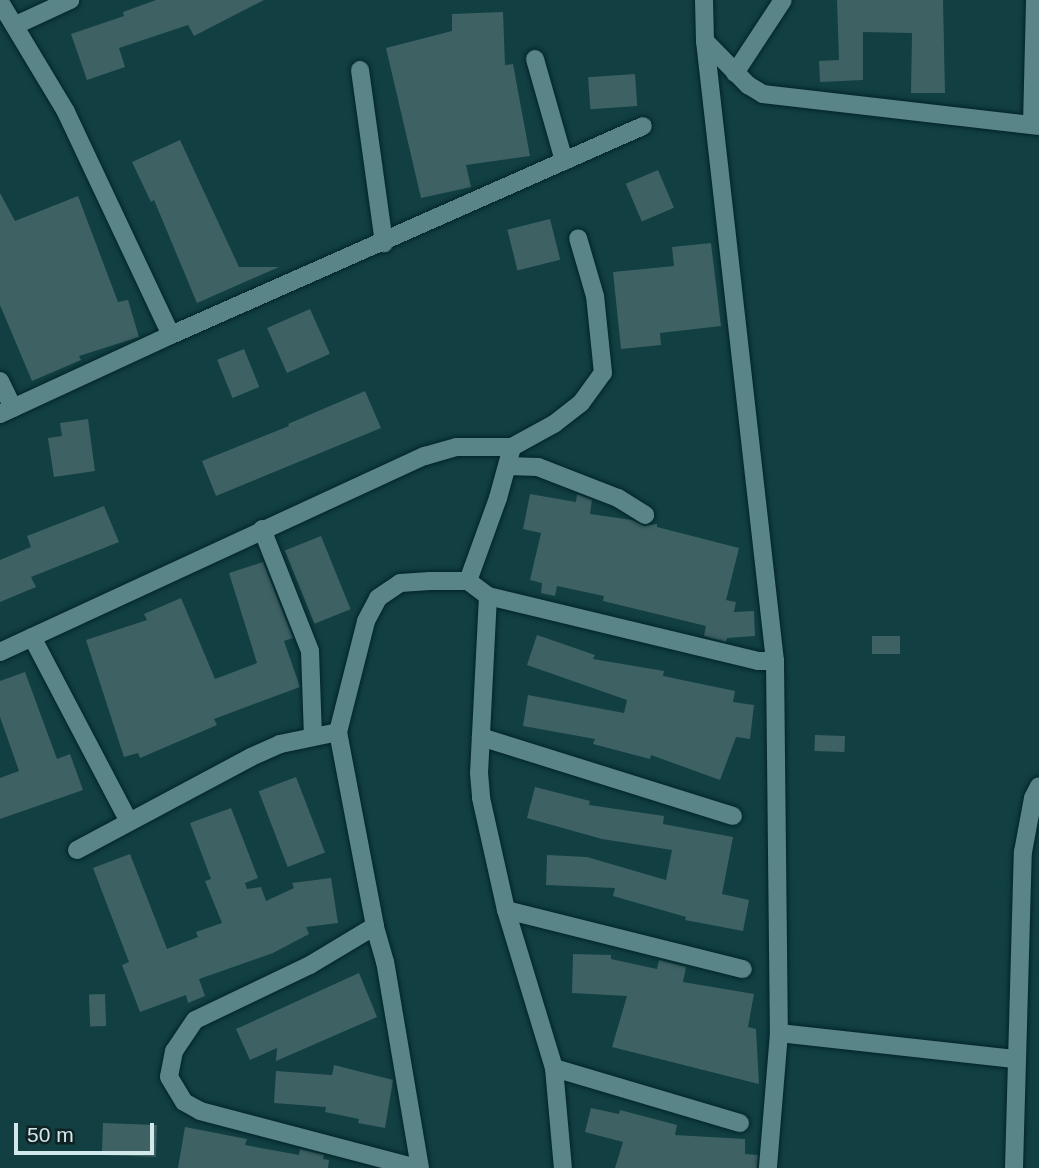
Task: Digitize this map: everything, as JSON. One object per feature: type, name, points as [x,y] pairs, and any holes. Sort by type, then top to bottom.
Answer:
[{"type":"street","points":[[16,25],[71,0]]},
{"type":"street","points":[[704,0],[705,41],[775,661],[779,1033],[768,1168]]},
{"type":"street","points":[[735,73],[782,0]]},
{"type":"street","points":[[705,41],[735,73],[763,93],[784,98],[1035,125],[1035,0]]},
{"type":"street","points":[[0,2],[66,112],[171,335]]},
{"type":"street","points":[[535,59],[565,161]]},
{"type":"street","points":[[360,71],[384,243]]},
{"type":"street","points":[[0,381],[7,411],[171,335],[384,243],[643,126]]},
{"type":"street","points":[[0,652],[262,528],[425,456],[457,447],[512,447],[554,424],[581,403],[603,373],[595,296],[578,238]]},
{"type":"street","points":[[468,581],[512,447]]},
{"type":"street","points":[[507,466],[538,467],[618,498],[645,515]]},
{"type":"street","points":[[262,528],[310,651],[313,735]]},
{"type":"street","points":[[374,926],[310,965],[195,1020],[174,1051],[169,1077],[184,1102],[200,1111],[419,1168],[385,962],[374,926],[338,732],[366,621],[378,598],[400,583],[468,581],[488,596],[758,661],[775,661]]},
{"type":"street","points":[[488,596],[481,737],[481,798],[506,910],[554,1068],[563,1168]]},
{"type":"street","points":[[33,637],[128,820]]},
{"type":"street","points":[[77,849],[251,757],[313,735],[338,732]]},
{"type":"street","points":[[481,737],[733,816]]},
{"type":"street","points":[[1014,1168],[1015,1059],[1023,852],[1033,798],[1039,786]]},
{"type":"street","points":[[506,910],[743,969]]},
{"type":"street","points":[[779,1033],[1015,1059]]},
{"type":"street","points":[[554,1068],[740,1123]]},
{"type":"building","points":[[156,0],[264,0],[194,36],[188,25],[119,48],[125,67],[87,80],[71,34],[124,16],[123,12]]},
{"type":"building","points":[[837,0],[943,0],[945,93],[911,93],[912,33],[863,32],[863,80],[820,82],[819,61],[839,60]]},
{"type":"building","points":[[503,12],[505,65],[513,64],[530,156],[466,165],[471,187],[421,198],[386,48],[452,31],[452,14]]},
{"type":"building","points":[[635,74],[637,106],[590,109],[588,77]]},
{"type":"building","points":[[180,140],[239,267],[279,267],[197,303],[154,200],[151,202],[132,162]]},
{"type":"building","points":[[658,170],[674,208],[642,221],[626,184]]},
{"type":"building","points":[[0,193],[15,221],[78,196],[118,302],[128,300],[139,337],[79,356],[81,360],[32,381],[0,305]]},
{"type":"building","points":[[550,219],[560,260],[517,270],[507,230]]},
{"type":"building","points":[[711,243],[721,326],[660,333],[661,345],[621,349],[613,272],[674,266],[672,247]]},
{"type":"building","points":[[310,309],[330,354],[287,373],[267,328]]},
{"type":"building","points":[[244,349],[259,387],[232,398],[217,360]]},
{"type":"building","points":[[365,391],[381,428],[216,496],[202,461],[289,426],[288,424]]},
{"type":"building","points":[[88,419],[95,471],[54,477],[48,438],[62,436],[60,423]]},
{"type":"building","points":[[530,494],[576,502],[577,494],[592,500],[590,514],[632,520],[644,526],[657,524],[657,527],[739,548],[726,600],[736,602],[734,612],[754,611],[755,636],[727,638],[726,642],[704,636],[706,626],[603,601],[604,596],[557,586],[555,596],[541,593],[542,583],[530,580],[541,533],[523,529]]},
{"type":"building","points":[[104,506],[119,542],[31,577],[36,587],[0,602],[0,560],[31,547],[27,536]]},
{"type":"building","points":[[321,536],[351,609],[314,624],[285,551]]},
{"type":"building","points":[[263,562],[293,638],[284,641],[300,687],[214,719],[217,725],[140,758],[138,753],[124,757],[86,640],[147,620],[144,614],[181,598],[215,679],[257,663],[229,573]]},
{"type":"building","points":[[537,635],[595,655],[593,659],[664,671],[663,676],[735,691],[733,702],[754,705],[750,739],[736,737],[720,780],[651,755],[650,759],[593,744],[595,739],[523,726],[528,695],[624,713],[627,700],[527,665]]},
{"type":"building","points":[[872,636],[900,636],[900,654],[872,654]]},
{"type":"building","points":[[25,672],[57,759],[70,754],[83,790],[0,819],[0,778],[19,771],[0,717],[0,681]]},
{"type":"building","points":[[815,735],[845,736],[844,752],[814,751]]},
{"type":"building","points":[[296,777],[325,853],[288,867],[259,791]]},
{"type":"building","points":[[535,787],[590,801],[589,805],[664,816],[663,824],[733,837],[722,894],[749,900],[743,931],[685,920],[686,917],[613,896],[615,888],[546,885],[547,855],[587,857],[666,880],[672,850],[602,839],[527,818]]},
{"type":"building","points":[[231,808],[258,878],[245,883],[247,889],[261,887],[266,901],[294,888],[292,883],[331,878],[338,923],[306,927],[309,934],[273,953],[199,979],[205,996],[188,1003],[186,995],[140,1012],[122,965],[129,962],[93,868],[130,854],[167,949],[198,937],[196,932],[222,923],[205,881],[211,879],[190,823]]},
{"type":"building","points":[[573,954],[611,955],[611,959],[657,969],[659,960],[686,967],[683,982],[754,994],[748,1027],[756,1029],[759,1084],[612,1047],[627,996],[572,993]]},
{"type":"building","points":[[359,973],[377,1017],[276,1061],[277,1048],[250,1060],[236,1029]]},
{"type":"building","points":[[105,994],[106,1026],[90,1027],[89,995]]},
{"type":"building","points":[[334,1065],[393,1080],[385,1128],[358,1123],[359,1119],[325,1112],[326,1107],[274,1103],[276,1071],[332,1075]]},
{"type":"building","points":[[591,1108],[619,1114],[620,1110],[677,1125],[675,1135],[745,1139],[745,1154],[758,1155],[757,1168],[615,1168],[623,1142],[585,1132]]},
{"type":"building","points":[[103,1123],[157,1125],[156,1157],[102,1155]]},
{"type":"building","points":[[185,1127],[247,1139],[245,1145],[299,1155],[300,1149],[324,1155],[323,1159],[329,1160],[328,1168],[178,1168]]}]
